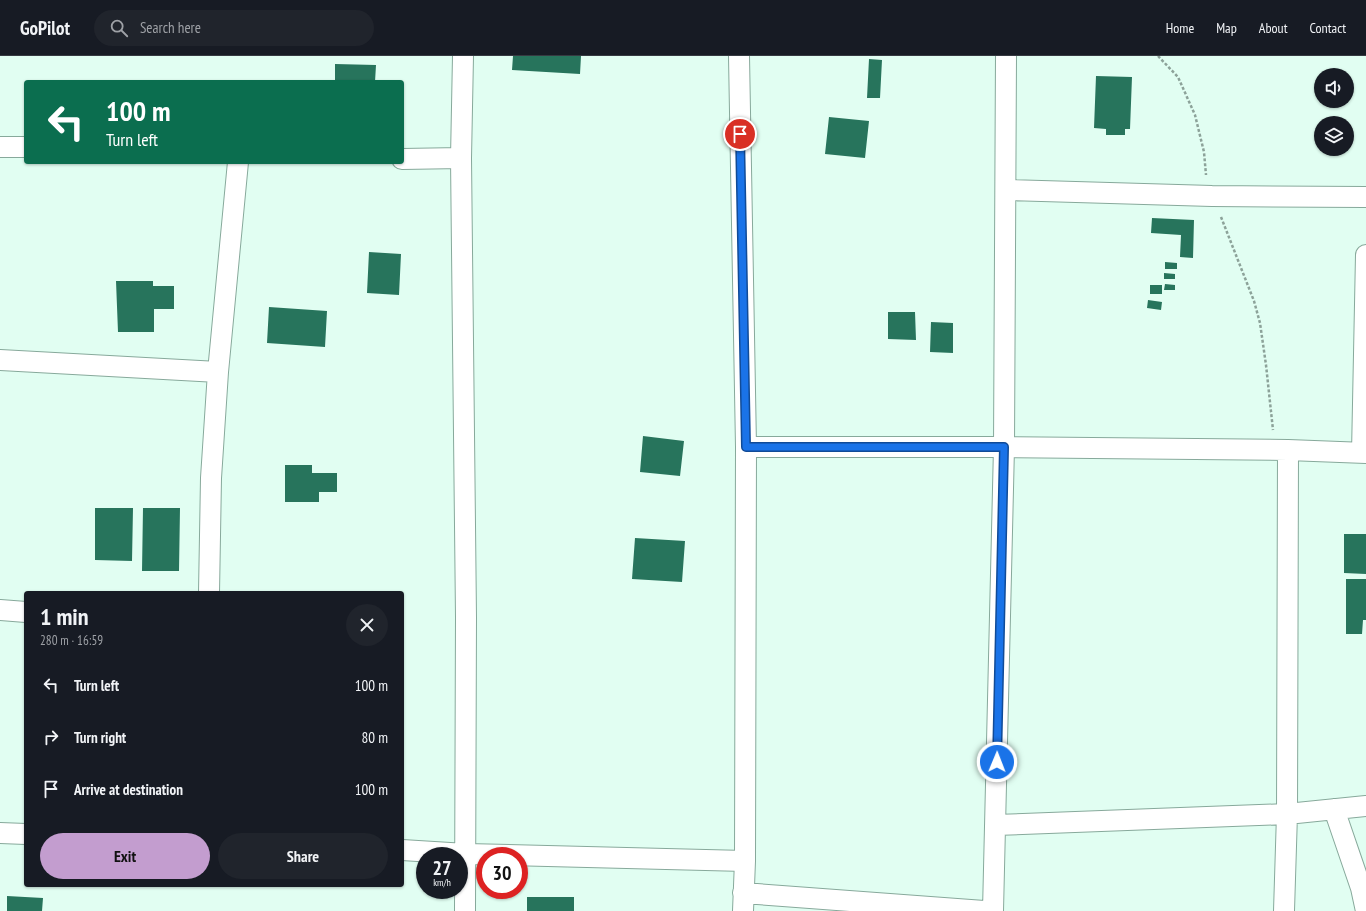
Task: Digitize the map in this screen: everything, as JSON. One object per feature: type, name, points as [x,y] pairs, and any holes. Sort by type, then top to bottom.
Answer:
[{"type":"street","points":[[463,56],[461,158],[466,609],[466,847]]},
{"type":"street","points":[[739,56],[746,447],[745,862],[743,902],[984,911]]},
{"type":"street","points":[[993,911],[1004,447],[1006,56]]},
{"type":"street","points":[[0,147],[24,148]]},
{"type":"street","points":[[404,159],[461,158]]},
{"type":"street","points":[[209,591],[211,478],[218,372],[238,164]]},
{"type":"street","points":[[1006,190],[1212,196],[1366,197]]},
{"type":"street","points":[[746,447],[1004,447],[1281,450],[1364,453],[1366,254]]},
{"type":"street","points":[[0,360],[218,372]]},
{"type":"street","points":[[1281,450],[1287,814],[1284,911]]},
{"type":"street","points":[[0,610],[24,612]]},
{"type":"street","points":[[995,825],[1287,814],[1366,806]]},
{"type":"street","points":[[1334,809],[1361,888],[1366,911]]},
{"type":"street","points":[[0,833],[24,834]]},
{"type":"street","points":[[404,850],[416,851]]},
{"type":"street","points":[[468,854],[745,862]]},
{"type":"street","points":[[465,899],[465,911]]},
{"type":"path","points":[[1158,56],[1178,77],[1195,115],[1204,152],[1205,172],[1212,196],[1254,301],[1260,323],[1281,450]]},
{"type":"building","points":[[513,56],[581,56],[580,74],[512,70]]},
{"type":"building","points":[[869,59],[882,60],[880,98],[867,98]]},
{"type":"building","points":[[335,64],[376,65],[375,80],[335,80]]},
{"type":"building","points":[[1096,76],[1132,77],[1130,129],[1125,129],[1125,135],[1106,135],[1106,129],[1094,128]]},
{"type":"building","points":[[829,117],[869,121],[865,158],[825,154]]},
{"type":"building","points":[[1152,218],[1194,220],[1193,258],[1180,257],[1181,235],[1151,233]]},
{"type":"building","points":[[369,252],[401,254],[399,295],[367,293]]},
{"type":"building","points":[[1165,262],[1177,263],[1177,269],[1165,269]]},
{"type":"building","points":[[1164,273],[1175,274],[1175,279],[1164,279]]},
{"type":"building","points":[[116,281],[153,281],[153,286],[174,286],[174,309],[154,309],[154,332],[118,332]]},
{"type":"building","points":[[1165,284],[1175,285],[1175,290],[1164,290]]},
{"type":"building","points":[[1150,285],[1162,285],[1162,294],[1150,294]]},
{"type":"building","points":[[1148,300],[1162,302],[1161,310],[1147,308]]},
{"type":"building","points":[[269,307],[327,311],[325,347],[267,343]]},
{"type":"building","points":[[888,312],[915,312],[916,340],[888,339]]},
{"type":"building","points":[[931,322],[953,323],[953,353],[930,352]]},
{"type":"building","points":[[643,436],[684,441],[680,476],[640,472]]},
{"type":"building","points":[[285,465],[312,465],[312,473],[337,473],[337,492],[319,492],[319,502],[285,502]]},
{"type":"building","points":[[95,508],[133,508],[132,561],[95,560]]},
{"type":"building","points":[[143,508],[180,508],[179,571],[142,571]]},
{"type":"building","points":[[1344,534],[1366,534],[1366,574],[1344,573]]},
{"type":"building","points":[[635,538],[685,541],[682,582],[632,579]]},
{"type":"building","points":[[1346,579],[1366,579],[1366,620],[1363,620],[1362,634],[1346,634]]},
{"type":"building","points":[[7,896],[43,898],[42,911],[7,911]]},
{"type":"building","points":[[528,897],[574,897],[574,911],[527,911]]},
{"type":"route","points":[[740,134],[746,447],[1004,447],[997,762]]}]
